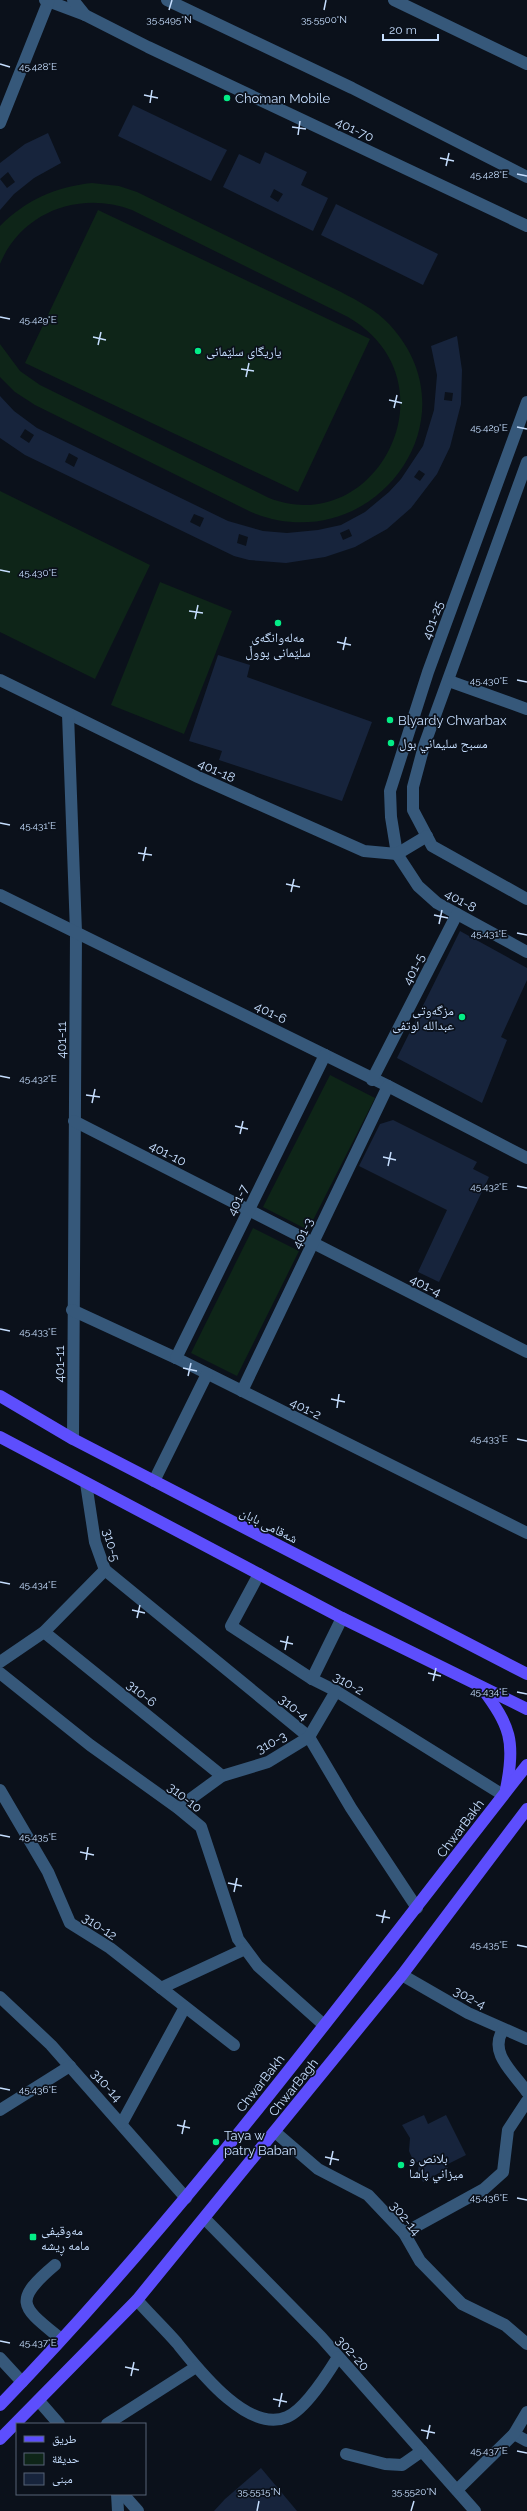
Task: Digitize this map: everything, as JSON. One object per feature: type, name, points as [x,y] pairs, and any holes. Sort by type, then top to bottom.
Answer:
[{"type":"main road","name":"شەقامی بابان","points":[[0,1396],[73,1439],[527,1674]]},
{"type":"main road","points":[[1,1438],[342,1618],[527,1709]]},
{"type":"main road","points":[[480,1685],[503,1718],[511,1741],[512,1762],[504,1793]]},
{"type":"main road","name":"ChwarBakh","points":[[0,2405],[186,2198],[417,1908],[527,1765]]},
{"type":"main road","name":"ChwarBagh","points":[[16,2423],[137,2300],[205,2219],[402,1975],[527,1809]]},
{"type":"main road","name":"ChwarBagh","points":[[0,2439],[16,2423]]},
{"type":"street","points":[[73,0],[84,15]]},
{"type":"street","points":[[167,0],[352,88],[527,177]]},
{"type":"street","points":[[394,0],[527,64]]},
{"type":"street","points":[[0,123],[47,1]]},
{"type":"street","name":"401-70","points":[[47,1],[84,15],[148,47],[527,226]]},
{"type":"street","name":"401-25","points":[[397,854],[391,817],[390,791],[428,672],[527,402]]},
{"type":"street","points":[[527,462],[449,681],[424,746],[413,787],[414,810],[432,846],[447,856],[527,899]]},
{"type":"street","name":"401-18","points":[[0,680],[198,777],[364,851],[397,854]]},
{"type":"street","points":[[449,681],[527,709]]},
{"type":"street","name":"401-11","points":[[68,714],[76,932],[72,1310],[73,1439]]},
{"type":"street","points":[[397,854],[427,836]]},
{"type":"street","name":"401-8","points":[[397,854],[408,873],[426,895],[457,914],[527,952]]},
{"type":"street","name":"401-6","points":[[0,895],[372,1080],[388,1086],[527,1158]]},
{"type":"street","name":"401-5","points":[[372,1080],[457,914]]},
{"type":"street","name":"401-7","points":[[176,1358],[324,1055]]},
{"type":"street","name":"401-3","points":[[242,1391],[388,1086]]},
{"type":"street","name":"401-10","points":[[74,1121],[313,1243]]},
{"type":"street","name":"401-4","points":[[313,1243],[527,1352]]},
{"type":"street","name":"401-2","points":[[72,1310],[176,1358],[527,1533]]},
{"type":"street","points":[[154,1481],[208,1374]]},
{"type":"street","name":"310-5","points":[[0,1662],[44,1632],[105,1570],[95,1542],[86,1483]]},
{"type":"street","name":"310-4","points":[[105,1570],[309,1737],[355,1814],[417,1908]]},
{"type":"street","name":"310-2","points":[[258,1574],[231,1626],[312,1679],[336,1691],[504,1793]]},
{"type":"street","points":[[312,1679],[342,1618]]},
{"type":"street","name":"310-6","points":[[44,1632],[222,1776]]},
{"type":"street","name":"310-10","points":[[0,1673],[90,1745],[178,1808],[201,1827],[238,1939],[258,1966],[324,2025]]},
{"type":"street","name":"310-3","points":[[178,1808],[222,1776],[268,1762],[309,1737],[336,1691]]},
{"type":"street","name":"310-12","points":[[0,1790],[48,1872],[70,1923],[110,1948],[234,2045]]},
{"type":"street","points":[[161,1988],[245,1949]]},
{"type":"street","name":"302-4","points":[[402,1975],[468,2013],[527,2040]]},
{"type":"street","name":"310-14","points":[[0,1997],[70,2066],[122,2123],[186,2198]]},
{"type":"street","points":[[122,2123],[185,2007]]},
{"type":"street","points":[[503,2030],[498,2042],[500,2056],[527,2092]]},
{"type":"street","points":[[0,2110],[70,2066]]},
{"type":"street","points":[[404,2233],[484,2189],[503,2172],[508,2130],[527,2101]]},
{"type":"street","name":"302-14","points":[[275,2132],[318,2169],[368,2195],[404,2233],[420,2261],[462,2304],[505,2325],[527,2344]]},
{"type":"street","name":"302-20","points":[[205,2219],[338,2357],[475,2511]]},
{"type":"street","points":[[55,2266],[32,2285],[26,2300],[29,2312],[61,2338]]},
{"type":"street","points":[[137,2300],[206,2380],[232,2403],[266,2419],[288,2417],[315,2393],[338,2357]]},
{"type":"street","points":[[0,2358],[22,2382]]},
{"type":"street","points":[[109,2423],[196,2367]]},
{"type":"street","points":[[39,2401],[58,2423]]},
{"type":"street","points":[[457,2490],[514,2434],[527,2412]]},
{"type":"street","points":[[514,2434],[527,2441]]},
{"type":"street","points":[[346,2454],[385,2464],[402,2466],[422,2451]]},
{"type":"street","points":[[117,2495],[118,2511]]},
{"type":"street","points":[[123,2495],[138,2511]]},
{"type":"green space","points":[[92,183],[119,186],[137,192],[341,292],[373,310],[384,319],[389,324],[414,362],[422,401],[417,439],[399,473],[371,500],[336,517],[295,522],[251,512],[35,405],[15,392],[0,377],[0,344],[20,371],[40,385],[269,498],[308,505],[342,496],[370,476],[390,447],[400,413],[397,378],[381,345],[348,317],[132,210],[112,204],[92,203],[73,205],[54,210],[37,219],[22,231],[10,246],[0,264],[0,226],[10,217],[20,209],[42,196],[66,188]]},
{"type":"green space","name":"یاریگای سلێمانی","points":[[98,210],[370,339],[298,492],[25,363]]},
{"type":"green space","points":[[0,491],[150,565],[95,679],[0,632]]},
{"type":"green space","points":[[160,582],[232,611],[184,734],[111,705]]},
{"type":"green space","points":[[330,1075],[375,1098],[308,1230],[263,1207]]},
{"type":"green space","points":[[253,1228],[299,1251],[237,1376],[191,1353]]},
{"type":"building","points":[[133,105],[227,150],[211,181],[118,136]]},
{"type":"building","points":[[48,133],[61,163],[34,178],[14,194],[0,210],[0,163],[25,144]],"holes":[[[8,172],[15,182],[7,188],[0,179]]]},
{"type":"building","points":[[265,152],[307,172],[301,185],[328,198],[313,231],[223,187],[239,154],[260,164]],"holes":[[[274,189],[283,194],[278,202],[270,197]]]},
{"type":"building","points":[[336,204],[438,254],[423,285],[321,235]]},
{"type":"building","points":[[457,336],[462,370],[461,404],[450,447],[437,474],[411,508],[387,529],[355,547],[325,557],[286,563],[249,560],[234,556],[25,455],[0,438],[0,396],[14,411],[37,428],[228,521],[263,531],[287,533],[318,530],[341,525],[365,512],[389,492],[401,479],[423,446],[434,410],[437,375],[431,346]],"holes":[[[445,392],[453,393],[452,401],[444,400]],[[25,429],[34,435],[29,443],[20,437]],[[69,453],[78,458],[74,467],[65,462]],[[419,470],[425,474],[420,481],[414,477]],[[194,514],[204,518],[200,527],[190,522]],[[349,529],[352,536],[343,540],[340,533]],[[239,534],[248,537],[246,546],[237,543]]]},
{"type":"building","points":[[218,655],[250,665],[247,677],[372,722],[342,801],[219,760],[222,751],[189,741]]},
{"type":"building","points":[[460,931],[527,968],[527,980],[501,1037],[507,1040],[482,1103],[397,1058]]},
{"type":"building","points":[[393,1120],[477,1162],[473,1169],[489,1177],[439,1282],[418,1272],[447,1210],[359,1166],[380,1124]]},
{"type":"building","points":[[424,2115],[428,2124],[446,2115],[466,2155],[446,2165],[448,2168],[423,2182],[418,2171],[419,2163],[413,2160],[409,2151],[410,2138],[402,2125]]},
{"type":"building","points":[[261,2468],[297,2511],[214,2511],[225,2499]]},
{"type":"place","name":"Choman Mobile","points":[[227,98]]},
{"type":"place","name":"یاریگای سلێمانی","points":[[198,351]]},
{"type":"place","name":"مەلەوانگەی سلێمانی پووڵ","points":[[278,623]]},
{"type":"place","name":"Blyardy Chwarbax","points":[[390,720]]},
{"type":"place","name":"مسبح سلیماني بول","points":[[391,743]]},
{"type":"place","name":"مزگەوتی عبداللە لوتفی","points":[[462,1017]]},
{"type":"place","name":"Taya w patry Baban","points":[[216,2142]]},
{"type":"place","name":"بلانص و ميزاني پاشا","points":[[401,2165]]},
{"type":"place","name":"مەوقیفی مامە ڕیشە","points":[[33,2237]]}]
